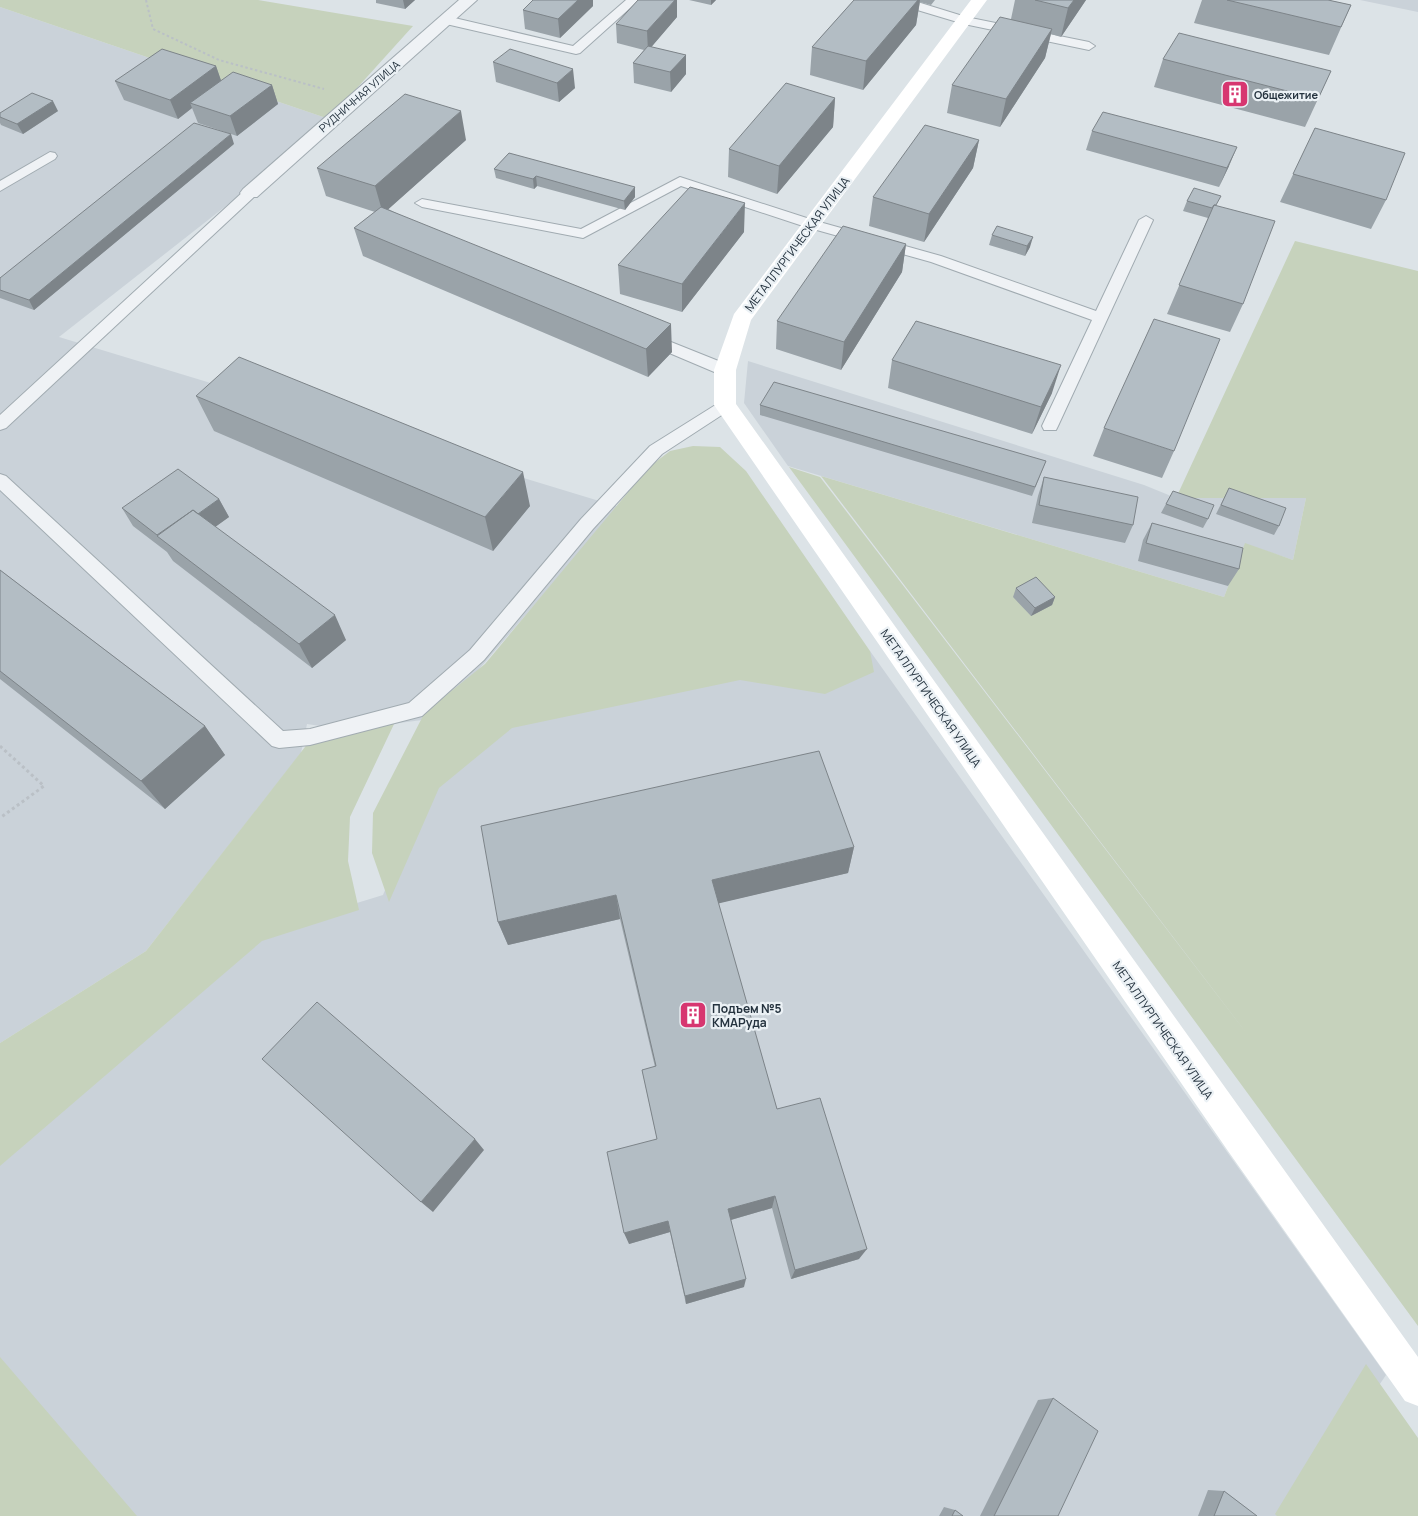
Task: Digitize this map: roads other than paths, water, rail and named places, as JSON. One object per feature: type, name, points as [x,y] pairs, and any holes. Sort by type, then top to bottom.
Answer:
[{"type":"street","name":"РУДНИЧНАЯ УЛИЦА","points":[[250,193],[469,0]]},
{"type":"street","name":"МЕТАЛЛУРГИЧЕСКАЯ УЛИЦА","points":[[978,0],[741,319],[725,370],[725,405],[1240,1139],[1418,1388]]},
{"type":"lane","points":[[446,20],[576,50],[633,0]]},
{"type":"lane","points":[[898,0],[964,20],[1089,46]]},
{"type":"lane","points":[[0,187],[50,156]]},
{"type":"lane","points":[[422,203],[583,234],[680,181],[811,224],[936,260],[1101,318]]},
{"type":"lane","points":[[0,424],[250,193]]},
{"type":"lane","points":[[1050,426],[1146,220]]},
{"type":"lane","points":[[635,332],[725,370]]},
{"type":"lane","points":[[0,480],[279,740],[310,737],[415,710],[477,655],[587,524],[656,450],[725,405]]},
{"type":"place","name":"Общежитие","points":[[1235,94]]},
{"type":"place","name":"Подъем №5 КМАРуда","points":[[693,1015]]}]
